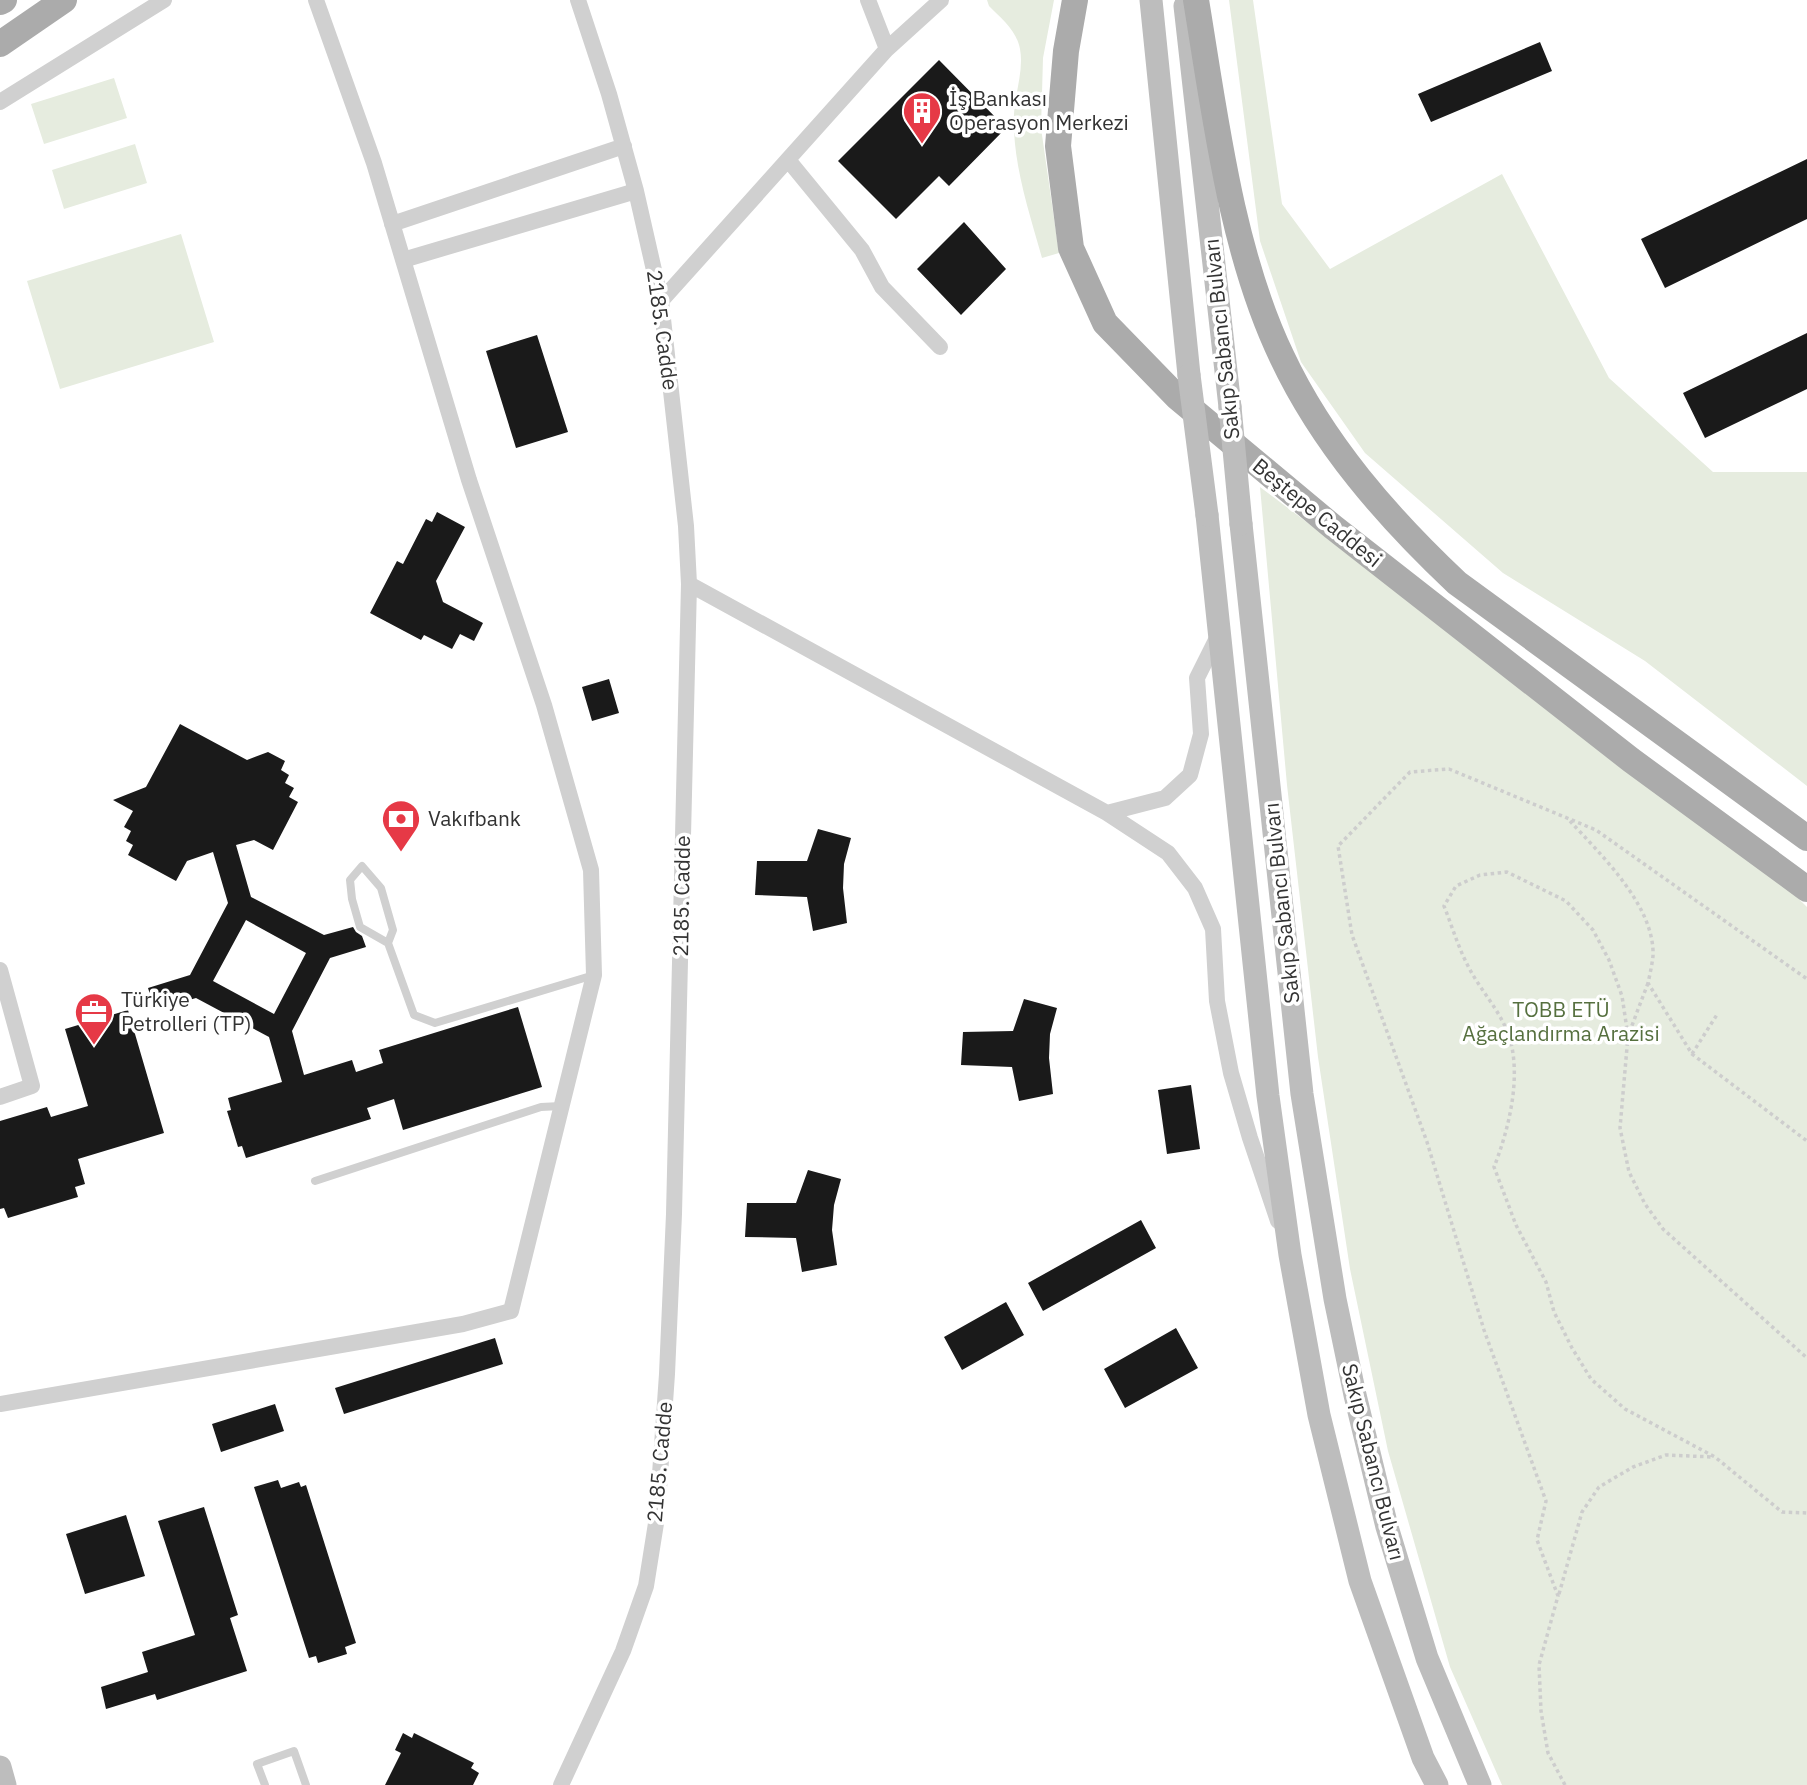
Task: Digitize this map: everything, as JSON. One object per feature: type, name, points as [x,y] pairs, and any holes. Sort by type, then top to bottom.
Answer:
[{"type":"main road","points":[[0,44],[64,0]]},
{"type":"main road","name":"Beştepe Caddesi","points":[[1075,0],[1066,51],[1058,146],[1071,248],[1105,323],[1177,397],[1333,527],[1631,760],[1807,889]]},
{"type":"main road","name":"Sakıp Sabancı Bulvarı","points":[[1151,0],[1268,1096],[1290,1255],[1319,1415],[1360,1581],[1423,1758],[1437,1785]]},
{"type":"main road","name":"Sakıp Sabancı Bulvarı","points":[[1185,0],[1302,1094],[1335,1299],[1387,1527],[1427,1658],[1480,1785]]},
{"type":"main road","name":"Beştepe Caddesi","points":[[1196,0],[1220,144],[1253,281],[1281,355],[1307,405],[1339,454],[1414,542],[1457,583],[1807,838]]},
{"type":"main road","points":[[0,1767],[5,1785]]},
{"type":"street","points":[[0,102],[164,0]]},
{"type":"street","points":[[0,1404],[463,1324],[511,1311],[594,975],[591,870],[544,705],[469,480],[374,163],[316,0]]},
{"type":"street","name":"2185. Cadde","points":[[561,1785],[623,1651],[646,1586],[657,1517],[674,1214],[689,584],[686,526],[661,301],[610,94],[578,0]]},
{"type":"street","points":[[868,0],[887,49]]},
{"type":"street","points":[[661,301],[887,49],[941,0]]},
{"type":"street","points":[[392,224],[624,146]]},
{"type":"street","points":[[789,161],[862,250],[882,287],[940,347]]},
{"type":"street","points":[[403,260],[636,191]]},
{"type":"street","points":[[689,584],[1107,813],[1168,853],[1195,888],[1213,929],[1217,1001],[1231,1073],[1290,1255]]},
{"type":"street","points":[[1107,813],[1165,798],[1190,775],[1201,734],[1197,678],[1218,636]]},
{"type":"street","points":[[0,970],[32,1086],[0,1097]]},
{"type":"lane","points":[[388,943],[393,930],[381,888],[362,866],[350,880],[360,927],[388,943],[414,1015],[435,1024],[594,975]]},
{"type":"lane","points":[[315,1181],[541,1107],[561,1106]]},
{"type":"lane","points":[[265,1785],[257,1764],[294,1751],[306,1785]]},
{"type":"path","points":[[1558,1595],[1537,1540],[1546,1501],[1484,1331],[1460,1256],[1444,1190],[1352,935],[1338,846],[1410,772],[1449,769],[1596,830],[1807,979]]},
{"type":"path","points":[[1567,818],[1623,882],[1646,918],[1653,955],[1648,983],[1628,1036]]},
{"type":"path","points":[[1807,1358],[1663,1228],[1645,1204],[1629,1172],[1620,1128],[1628,1036],[1622,996],[1609,960],[1593,930],[1566,901],[1507,872],[1480,875],[1456,886],[1444,906],[1468,966],[1508,1034],[1514,1059],[1502,1149],[1494,1167],[1516,1225],[1546,1282],[1554,1312],[1572,1348],[1591,1379],[1625,1409],[1715,1457],[1782,1512],[1807,1513]]},
{"type":"path","points":[[1648,983],[1692,1054],[1807,1141]]},
{"type":"path","points":[[1692,1054],[1718,1013]]},
{"type":"path","points":[[1565,1785],[1548,1753],[1541,1711],[1539,1665],[1581,1512],[1599,1487],[1633,1467],[1666,1455],[1715,1457]]},
{"type":"green space","points":[[987,0],[1054,0],[1043,58],[1041,128],[1059,253],[1042,258],[1022,186],[1014,132],[1021,65],[1020,49],[1012,31],[989,6]]},
{"type":"green space","points":[[1229,0],[1253,0],[1282,204],[1330,269],[1502,174],[1609,378],[1713,472],[1807,472],[1807,786],[1645,661],[1503,573],[1365,453],[1301,362],[1260,241]]},
{"type":"green space","points":[[114,78],[127,118],[44,144],[31,104]]},
{"type":"green space","points":[[135,144],[147,183],[64,209],[52,170]]},
{"type":"green space","points":[[181,234],[214,342],[60,389],[27,281]]},
{"type":"green space","name":"TOBB ETÜ Ağaçlandırma Arazisi","points":[[1260,487],[1766,867],[1807,907],[1807,1785],[1502,1785],[1450,1667],[1388,1451],[1350,1269],[1318,1057],[1287,785]]},
{"type":"building","points":[[1540,42],[1552,71],[1431,122],[1418,94]]},
{"type":"building","name":"İş Bankası Operasyon Merkezi","points":[[939,60],[1006,128],[949,186],[939,176],[896,219],[838,161]]},
{"type":"building","points":[[1807,159],[1807,219],[1665,288],[1641,239]]},
{"type":"building","points":[[964,222],[1006,269],[961,315],[917,269]]},
{"type":"building","points":[[1807,333],[1807,389],[1705,438],[1683,393]]},
{"type":"building","points":[[537,335],[568,432],[516,448],[486,351]]},
{"type":"building","points":[[437,512],[465,527],[436,581],[443,602],[483,623],[474,641],[460,634],[452,649],[424,635],[421,640],[370,613],[397,561],[403,564],[426,519],[432,522]]},
{"type":"building","points":[[609,679],[619,713],[592,721],[582,687]]},
{"type":"building","points":[[180,724],[247,760],[268,752],[285,761],[281,770],[289,775],[285,783],[294,788],[289,797],[298,802],[273,850],[254,840],[236,845],[251,897],[324,935],[353,927],[362,936],[366,947],[330,958],[292,1031],[304,1075],[352,1060],[356,1072],[383,1063],[379,1050],[518,1007],[542,1087],[403,1130],[394,1099],[367,1108],[371,1119],[246,1158],[242,1146],[238,1147],[227,1111],[231,1110],[228,1098],[282,1082],[269,1037],[196,998],[155,1010],[148,988],[190,975],[228,903],[213,852],[187,861],[176,881],[128,855],[133,845],[126,841],[131,831],[124,827],[133,811],[113,800],[146,787]],"holes":[[[246,920],[306,953],[274,1014],[213,981]]]},
{"type":"building","points":[[818,829],[851,838],[844,864],[843,888],[847,923],[813,931],[807,897],[755,895],[757,861],[807,861]]},
{"type":"building","points":[[1024,999],[1057,1008],[1050,1034],[1049,1058],[1053,1094],[1019,1101],[1012,1067],[961,1065],[963,1032],[1013,1031]]},
{"type":"building","points":[[128,1010],[164,1133],[78,1159],[85,1184],[75,1187],[78,1197],[8,1218],[4,1208],[0,1209],[0,1121],[47,1107],[51,1117],[88,1106],[65,1029]]},
{"type":"building","points":[[1191,1085],[1200,1149],[1167,1154],[1158,1090]]},
{"type":"building","points":[[808,1170],[841,1179],[834,1205],[832,1230],[837,1265],[802,1272],[796,1238],[745,1237],[747,1203],[796,1203]]},
{"type":"building","points":[[1141,1220],[1156,1248],[1043,1311],[1028,1283]]},
{"type":"building","points":[[1006,1302],[1024,1335],[962,1370],[944,1337]]},
{"type":"building","points":[[1176,1328],[1198,1368],[1125,1408],[1104,1369]]},
{"type":"building","points":[[495,1338],[503,1364],[344,1414],[335,1388]]},
{"type":"building","points":[[275,1404],[284,1431],[221,1452],[212,1424]]},
{"type":"building","points":[[278,1480],[281,1488],[299,1482],[301,1487],[306,1485],[356,1643],[345,1647],[347,1654],[318,1663],[316,1656],[309,1658],[254,1487]]},
{"type":"building","points":[[204,1507],[238,1615],[230,1618],[247,1671],[157,1700],[155,1694],[106,1709],[101,1687],[148,1672],[142,1652],[195,1635],[158,1521]]},
{"type":"building","points":[[126,1515],[145,1576],[85,1594],[66,1534]]},
{"type":"building","points":[[403,1733],[412,1738],[414,1733],[474,1763],[471,1768],[479,1773],[473,1785],[385,1785],[401,1753],[395,1750]]},
{"type":"place","name":"İş Bankası Operasyon Merkezi","points":[[922,145]]},
{"type":"place","name":"Vakıfbank","points":[[401,853]]},
{"type":"place","name":"Türkiye Petrolleri (TP)","points":[[94,1046]]}]
